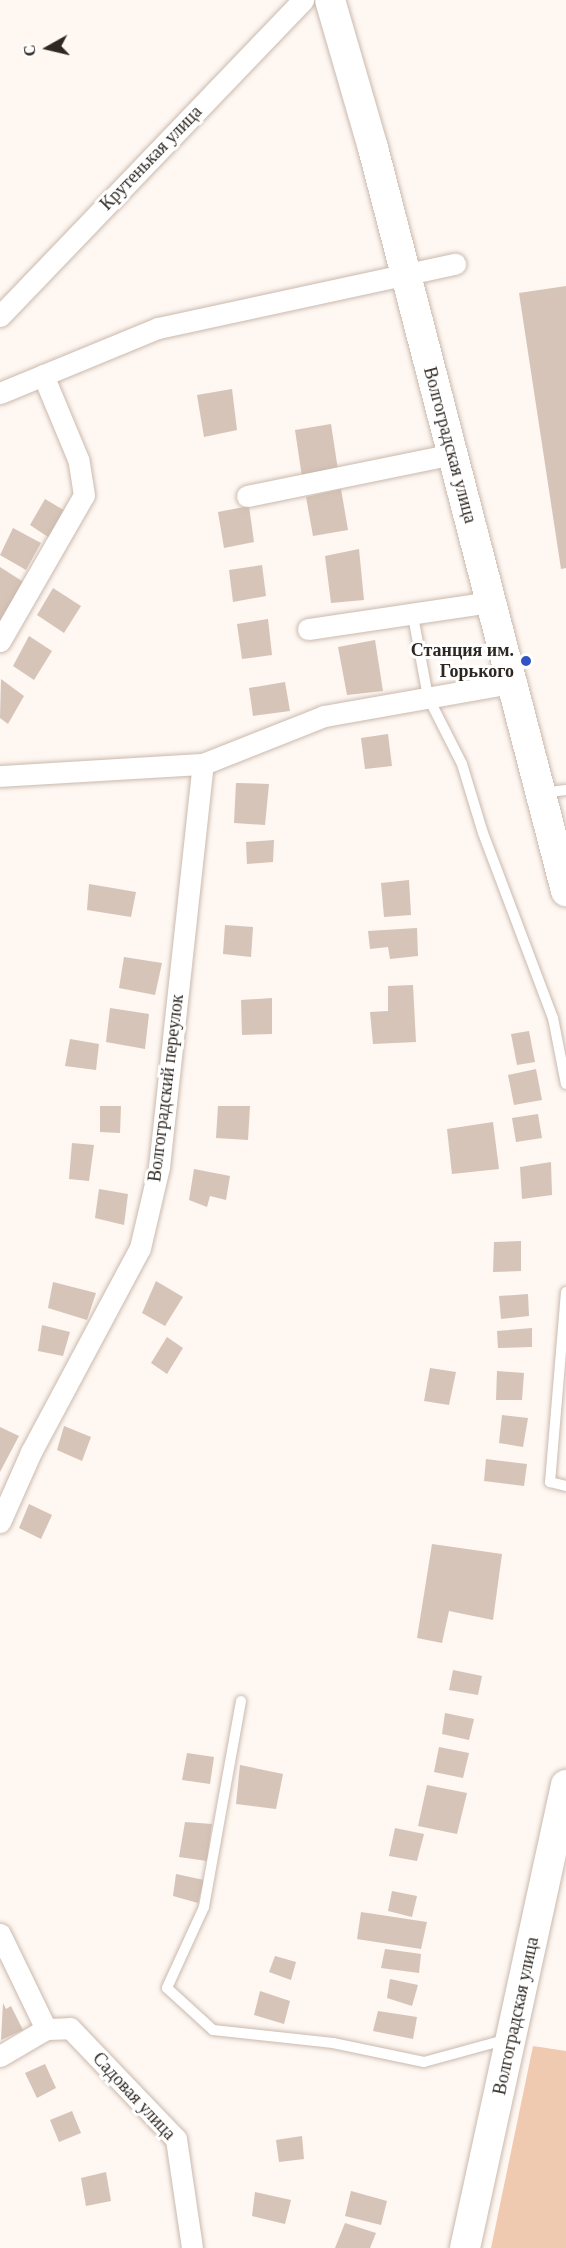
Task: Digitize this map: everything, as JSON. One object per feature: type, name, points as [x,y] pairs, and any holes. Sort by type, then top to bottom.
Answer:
[{"type":"main road","name":"Волгоградская улица","points":[[330,0],[406,275],[512,683],[553,791],[566,891]]},
{"type":"main road","name":"Волгоградская улица","points":[[465,2248],[566,1785]]},
{"type":"street","name":"Крутенькая улица","points":[[0,316],[303,0]]},
{"type":"street","points":[[0,393],[158,328],[455,264]]},
{"type":"street","points":[[0,641],[84,495],[78,459],[43,375]]},
{"type":"street","points":[[247,496],[453,454]]},
{"type":"street","points":[[308,629],[413,616],[491,602]]},
{"type":"street","points":[[0,776],[203,764],[324,716],[512,683]]},
{"type":"street","name":"Волгоградский переулок","points":[[0,1522],[31,1452],[140,1248],[159,1167],[203,764]]},
{"type":"street","points":[[0,1934],[46,2029],[0,2056]]},
{"type":"street","name":"Садовая улица","points":[[46,2029],[70,2028],[176,2139],[192,2248]]},
{"type":"lane","points":[[413,616],[428,698],[462,764],[483,833],[553,1018],[566,1084]]},
{"type":"lane","points":[[566,1292],[550,1482],[566,1485]]},
{"type":"lane","points":[[241,1701],[204,1907],[167,1988],[213,2030],[333,2043],[424,2062],[511,2038]]},
{"type":"shaded area","points":[[533,2046],[566,2051],[566,2248],[491,2248]]},
{"type":"building","points":[[566,286],[566,568],[561,569],[519,293]]},
{"type":"building","points":[[232,389],[237,430],[204,437],[197,395]]},
{"type":"building","points":[[331,424],[338,470],[302,477],[295,430]]},
{"type":"building","points":[[341,489],[348,530],[313,536],[306,497]]},
{"type":"building","points":[[45,499],[67,512],[51,539],[30,525]]},
{"type":"building","points":[[249,506],[254,542],[224,548],[218,512]]},
{"type":"building","points":[[13,528],[41,543],[26,570],[0,555]]},
{"type":"building","points":[[359,549],[364,600],[331,603],[325,556]]},
{"type":"building","points":[[262,565],[266,596],[233,602],[229,570]]},
{"type":"building","points":[[0,567],[25,583],[0,624]]},
{"type":"building","points":[[53,588],[81,606],[64,633],[37,615]]},
{"type":"building","points":[[268,619],[272,655],[242,659],[237,624]]},
{"type":"building","points":[[29,636],[52,651],[34,680],[13,666]]},
{"type":"building","points":[[375,640],[383,691],[347,695],[338,647]]},
{"type":"building","points":[[1,679],[24,696],[8,724],[0,718]]},
{"type":"building","points":[[285,682],[290,711],[253,716],[249,688]]},
{"type":"building","points":[[388,734],[392,766],[365,769],[361,738]]},
{"type":"building","points":[[236,783],[269,784],[265,825],[234,823]]},
{"type":"building","points":[[274,840],[273,862],[247,864],[246,842]]},
{"type":"building","points":[[409,880],[411,915],[384,917],[381,883]]},
{"type":"building","points":[[89,884],[136,892],[131,917],[87,910]]},
{"type":"building","points":[[225,925],[253,927],[251,957],[223,954]]},
{"type":"building","points":[[417,928],[418,956],[390,959],[388,947],[370,949],[368,931]]},
{"type":"building","points":[[124,957],[162,963],[155,995],[119,988]]},
{"type":"building","points":[[413,985],[416,1042],[373,1044],[370,1012],[388,1011],[388,986]]},
{"type":"building","points":[[272,998],[272,1034],[242,1035],[241,1000]]},
{"type":"building","points":[[110,1008],[149,1014],[145,1049],[106,1042]]},
{"type":"building","points":[[529,1031],[535,1062],[517,1065],[511,1034]]},
{"type":"building","points":[[70,1039],[99,1044],[96,1070],[65,1066]]},
{"type":"building","points":[[536,1069],[542,1100],[514,1105],[508,1075]]},
{"type":"building","points":[[100,1106],[121,1106],[120,1133],[100,1132]]},
{"type":"building","points":[[218,1106],[250,1106],[248,1140],[216,1138]]},
{"type":"building","points":[[538,1114],[542,1138],[516,1142],[512,1118]]},
{"type":"building","points":[[493,1122],[499,1169],[452,1174],[447,1129]]},
{"type":"building","points":[[72,1143],[94,1145],[89,1181],[69,1179]]},
{"type":"building","points":[[551,1162],[552,1195],[522,1199],[520,1167]]},
{"type":"building","points":[[194,1169],[230,1176],[226,1200],[210,1196],[207,1207],[189,1200]]},
{"type":"building","points":[[99,1189],[128,1194],[124,1225],[95,1218]]},
{"type":"building","points":[[521,1241],[521,1271],[493,1272],[494,1242]]},
{"type":"building","points":[[156,1281],[183,1297],[165,1326],[142,1313]]},
{"type":"building","points":[[53,1282],[96,1293],[87,1320],[48,1308]]},
{"type":"building","points":[[528,1294],[529,1316],[501,1319],[499,1296]]},
{"type":"building","points":[[42,1325],[70,1332],[63,1356],[38,1351]]},
{"type":"building","points":[[532,1328],[532,1347],[498,1348],[497,1331]]},
{"type":"building","points":[[167,1337],[183,1348],[167,1374],[151,1363]]},
{"type":"building","points":[[430,1368],[456,1372],[449,1405],[424,1401]]},
{"type":"building","points":[[497,1371],[524,1373],[522,1400],[496,1400]]},
{"type":"building","points":[[502,1415],[528,1418],[523,1447],[499,1443]]},
{"type":"building","points":[[64,1426],[91,1437],[82,1461],[57,1450]]},
{"type":"building","points":[[0,1427],[19,1436],[0,1472]]},
{"type":"building","points":[[486,1459],[527,1464],[524,1486],[484,1481]]},
{"type":"building","points":[[29,1504],[52,1515],[41,1539],[19,1528]]},
{"type":"building","points":[[432,1544],[502,1554],[493,1620],[449,1611],[442,1643],[417,1638]]},
{"type":"building","points":[[453,1670],[482,1676],[478,1695],[449,1690]]},
{"type":"building","points":[[445,1713],[474,1719],[469,1740],[442,1734]]},
{"type":"building","points":[[439,1747],[469,1753],[463,1778],[434,1772]]},
{"type":"building","points":[[187,1753],[214,1757],[210,1784],[182,1780]]},
{"type":"building","points":[[240,1765],[283,1774],[276,1809],[236,1804]]},
{"type":"building","points":[[427,1785],[467,1793],[457,1834],[418,1826]]},
{"type":"building","points":[[185,1822],[212,1824],[207,1861],[179,1857]]},
{"type":"building","points":[[395,1828],[424,1834],[417,1861],[389,1856]]},
{"type":"building","points":[[176,1874],[204,1880],[198,1903],[173,1896]]},
{"type":"building","points":[[392,1891],[417,1896],[412,1917],[388,1911]]},
{"type":"building","points":[[361,1912],[427,1922],[421,1949],[357,1939]]},
{"type":"building","points":[[385,1949],[421,1954],[419,1973],[381,1968]]},
{"type":"building","points":[[275,1956],[296,1962],[291,1980],[269,1972]]},
{"type":"building","points":[[390,1979],[418,1985],[412,2006],[387,1998]]},
{"type":"building","points":[[260,1991],[290,2001],[284,2024],[254,2015]]},
{"type":"building","points":[[3,2003],[6,2009],[11,2006],[23,2030],[1,2040]]},
{"type":"building","points":[[378,2011],[417,2017],[413,2039],[373,2031]]},
{"type":"building","points":[[45,2064],[56,2088],[37,2098],[25,2073]]},
{"type":"building","points":[[72,2111],[81,2133],[59,2142],[50,2120]]},
{"type":"building","points":[[302,2136],[304,2159],[279,2162],[276,2140]]},
{"type":"building","points":[[106,2172],[111,2201],[86,2206],[81,2178]]},
{"type":"building","points":[[351,2191],[387,2201],[381,2225],[345,2216]]},
{"type":"building","points":[[255,2192],[291,2200],[285,2224],[252,2216]]},
{"type":"building","points":[[345,2223],[376,2233],[370,2248],[335,2248]]},
{"type":"place","name":"Станция им. Горького","points":[[526,661]]}]
